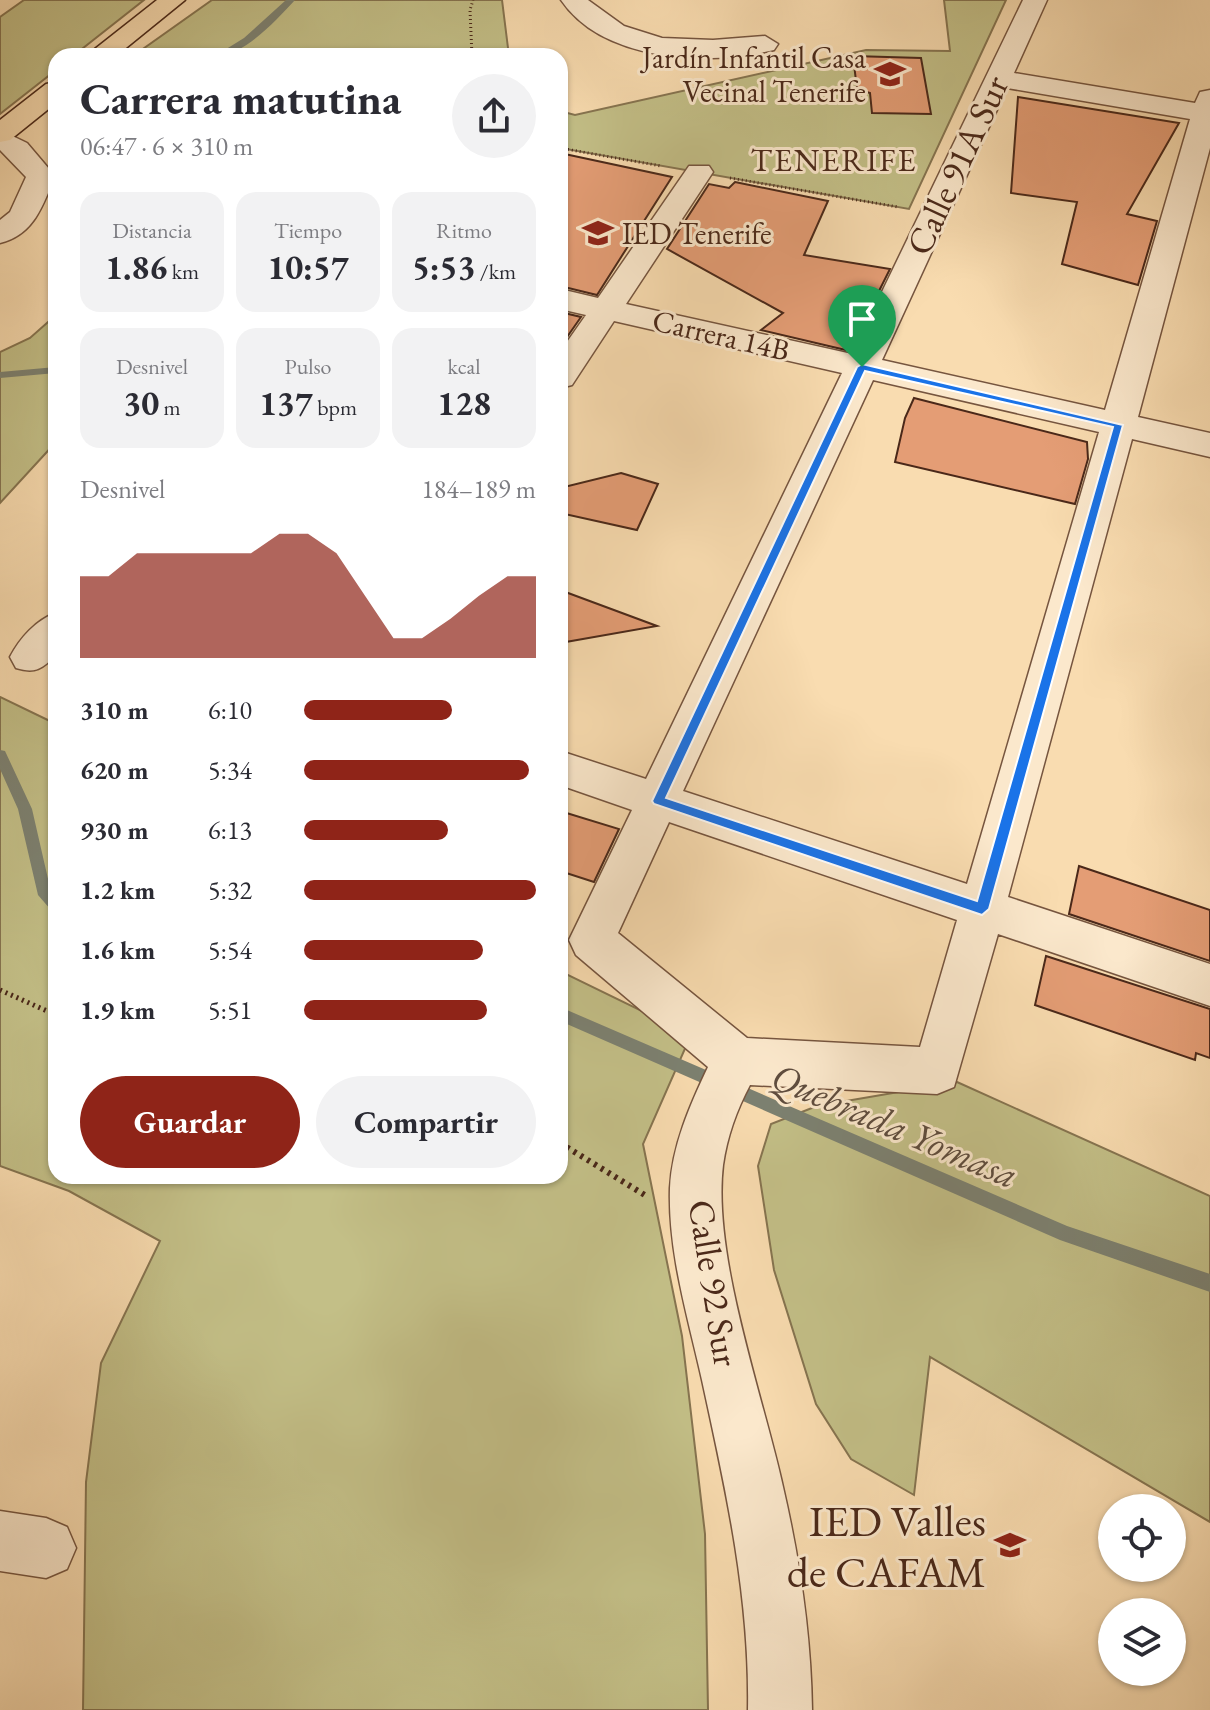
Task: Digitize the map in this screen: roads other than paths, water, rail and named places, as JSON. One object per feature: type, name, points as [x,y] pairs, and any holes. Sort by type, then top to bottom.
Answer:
[{"type":"highway","points":[[110,48],[173,0]]},
{"type":"highway","points":[[0,136],[48,97]]},
{"type":"street","points":[[573,0],[587,15],[637,43],[692,51],[765,44]]},
{"type":"street","name":"Calle 91A Sur","points":[[730,1073],[592,940],[1035,0]]},
{"type":"street","points":[[730,1073],[937,1071],[1209,108],[998,78]]},
{"type":"street","points":[[0,136],[17,149],[41,176],[23,217],[0,234]]},
{"type":"street","points":[[568,365],[699,172]]},
{"type":"street","name":"Carrera 14B","points":[[568,301],[1210,445]]},
{"type":"street","points":[[30,657],[48,637]]},
{"type":"street","points":[[568,771],[1210,985]]},
{"type":"street","name":"Calle 92 Sur","points":[[730,1073],[698,1164],[699,1228],[768,1557],[782,1677],[780,1710]]},
{"type":"waterway","name":"Quebrada Yomasa","points":[[233,48],[247,40],[291,0]]},
{"type":"waterway","name":"Quebrada Yomasa","points":[[0,375],[48,371]]},
{"type":"waterway","name":"Quebrada Yomasa","points":[[0,755],[25,809],[48,898]]},
{"type":"waterway","name":"Quebrada Yomasa","points":[[568,1017],[1066,1234],[1210,1283]]},
{"type":"place","name":"Jardín Infantil Casa Vecinal Tenerife","points":[[890,74]]},
{"type":"place","name":"IED Tenerife","points":[[598,233]]},
{"type":"place","name":"IED Valles de CAFAM","points":[[1010,1545]]},
{"type":"district","name":"TENERIFE","points":[[834,160]]}]
